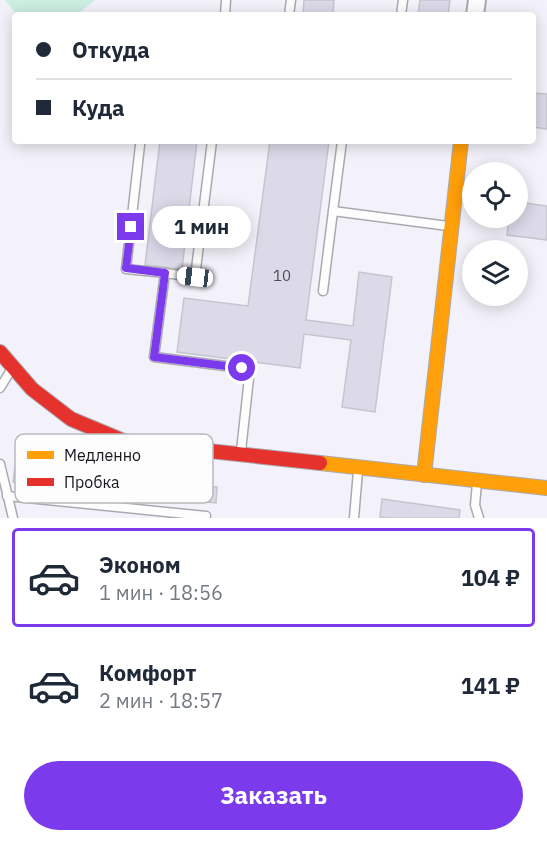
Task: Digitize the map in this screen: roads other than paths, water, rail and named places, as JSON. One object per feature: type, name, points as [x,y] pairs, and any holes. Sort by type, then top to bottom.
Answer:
[{"type":"street","points":[[424,475],[461,144]]},
{"type":"street","points":[[0,352],[32,389],[71,419],[107,434]]},
{"type":"street","points":[[213,452],[547,488]]},
{"type":"lane","points":[[140,145],[126,268],[195,277],[212,144]]},
{"type":"lane","points":[[323,291],[342,144]]},
{"type":"lane","points":[[333,211],[452,227]]},
{"type":"lane","points":[[165,273],[154,357],[242,368],[247,373],[249,378],[240,455]]},
{"type":"lane","points":[[0,388],[13,367]]},
{"type":"lane","points":[[0,464],[12,518]]},
{"type":"lane","points":[[354,518],[358,467]]},
{"type":"lane","points":[[478,480],[476,505],[479,518]]},
{"type":"lane","points":[[8,496],[15,497]]},
{"type":"lane","points":[[77,503],[206,516]]}]
